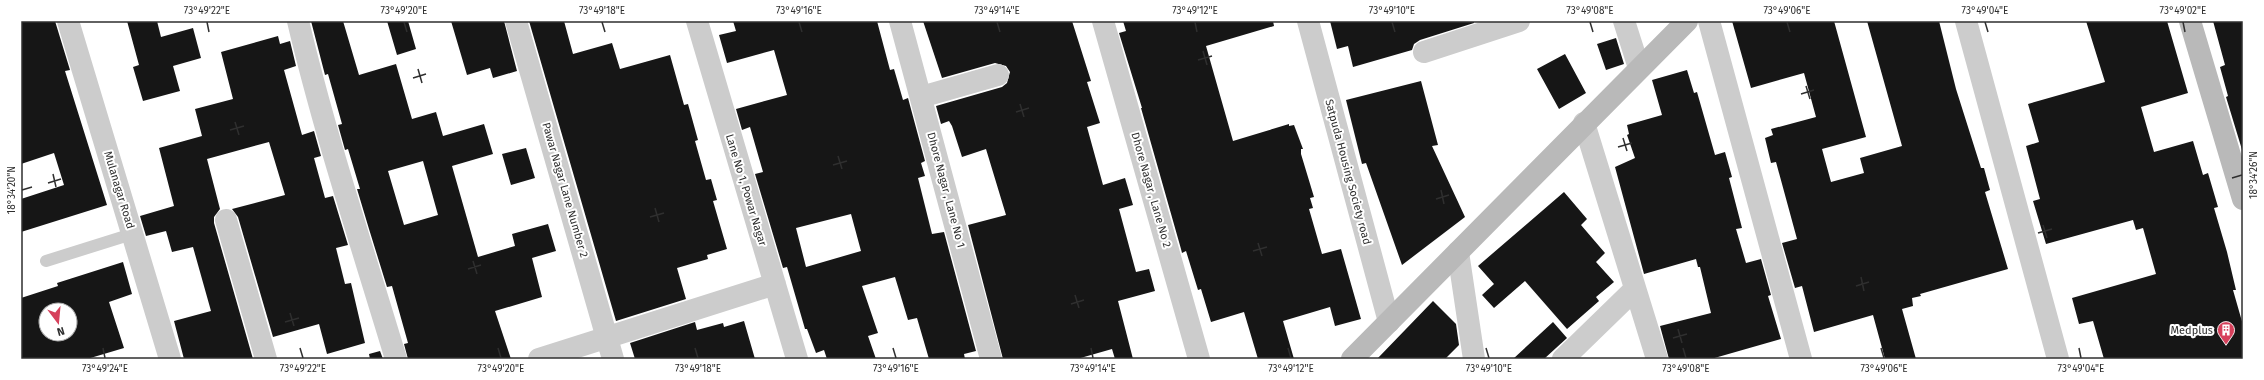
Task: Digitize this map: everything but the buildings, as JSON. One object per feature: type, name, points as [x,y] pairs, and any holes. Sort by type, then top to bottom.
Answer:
[{"type":"street","name":"Mulanagar Road","points":[[68,21],[170,359]]},
{"type":"street","points":[[298,21],[332,153],[353,215],[396,359]]},
{"type":"street","name":"Pawar Nagar Lane Number 2","points":[[516,21],[613,359]]},
{"type":"street","name":"Lane No 1, Powar Nagar","points":[[696,21],[797,359]]},
{"type":"street","name":"Dhore Nagar , Lane No 1","points":[[900,21],[991,359]]},
{"type":"street","name":"Dhore Nagar , Lane No 2","points":[[1103,21],[1199,359]]},
{"type":"street","name":"Satpuda Housing Society road","points":[[1308,21],[1389,322]]},
{"type":"street","points":[[1424,52],[1519,21]]},
{"type":"street","points":[[1624,21],[1639,68]]},
{"type":"street","points":[[1352,359],[1687,21]]},
{"type":"street","points":[[1709,21],[1801,359]]},
{"type":"street","points":[[1966,21],[2058,359]]},
{"type":"street","points":[[2190,21],[2243,199]]},
{"type":"street","points":[[921,97],[998,75]]},
{"type":"street","points":[[1584,124],[1657,359]]},
{"type":"street","points":[[226,220],[266,359]]},
{"type":"street","points":[[1458,252],[1474,359]]},
{"type":"street","points":[[539,359],[775,284]]},
{"type":"street","points":[[1563,359],[1635,289]]},
{"type":"lane","points":[[46,261],[132,234]]},
{"type":"place","name":"Medplus","points":[[2226,345]]}]
